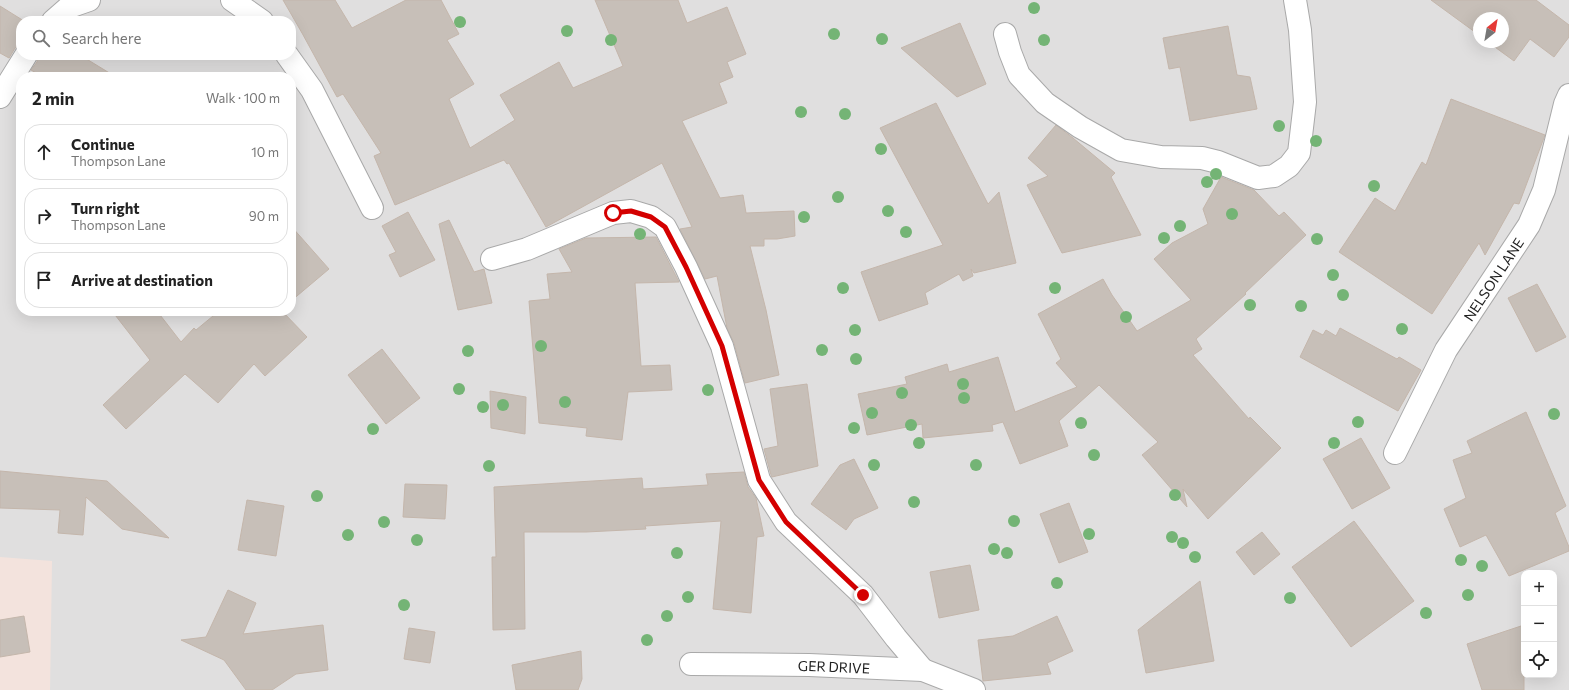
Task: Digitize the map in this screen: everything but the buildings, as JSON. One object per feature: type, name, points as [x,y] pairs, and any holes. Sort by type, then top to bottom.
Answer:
[{"type":"street","points":[[59,16],[69,7],[89,0]]},
{"type":"street","points":[[232,0],[255,16]]},
{"type":"street","points":[[1005,34],[1019,75],[1045,103],[1080,127],[1121,150],[1161,157],[1218,162],[1258,178],[1274,176],[1289,166],[1299,153],[1305,102],[1300,30],[1295,0]]},
{"type":"street","points":[[0,97],[23,60]]},
{"type":"street","points":[[291,60],[312,90],[372,208]]},
{"type":"street","name":"NELSON LANE","points":[[1394,453],[1446,350],[1529,224],[1544,190],[1564,104],[1569,95]]},
{"type":"street","points":[[492,260],[527,249],[613,213],[631,211],[651,217],[665,227],[686,267],[722,346],[759,480],[786,522],[863,595],[923,670]]},
{"type":"street","name":"GER DRIVE","points":[[690,664],[809,665],[923,670],[974,690]]},
{"type":"shaded area","points":[[0,0],[1569,0],[1569,690],[0,690]]},
{"type":"shaded area","points":[[0,557],[52,561],[50,690],[0,690]]},
{"type":"route","points":[[613,213],[631,211],[651,217],[665,227],[686,267],[722,346],[759,480],[786,522],[828,560],[863,595]]}]
